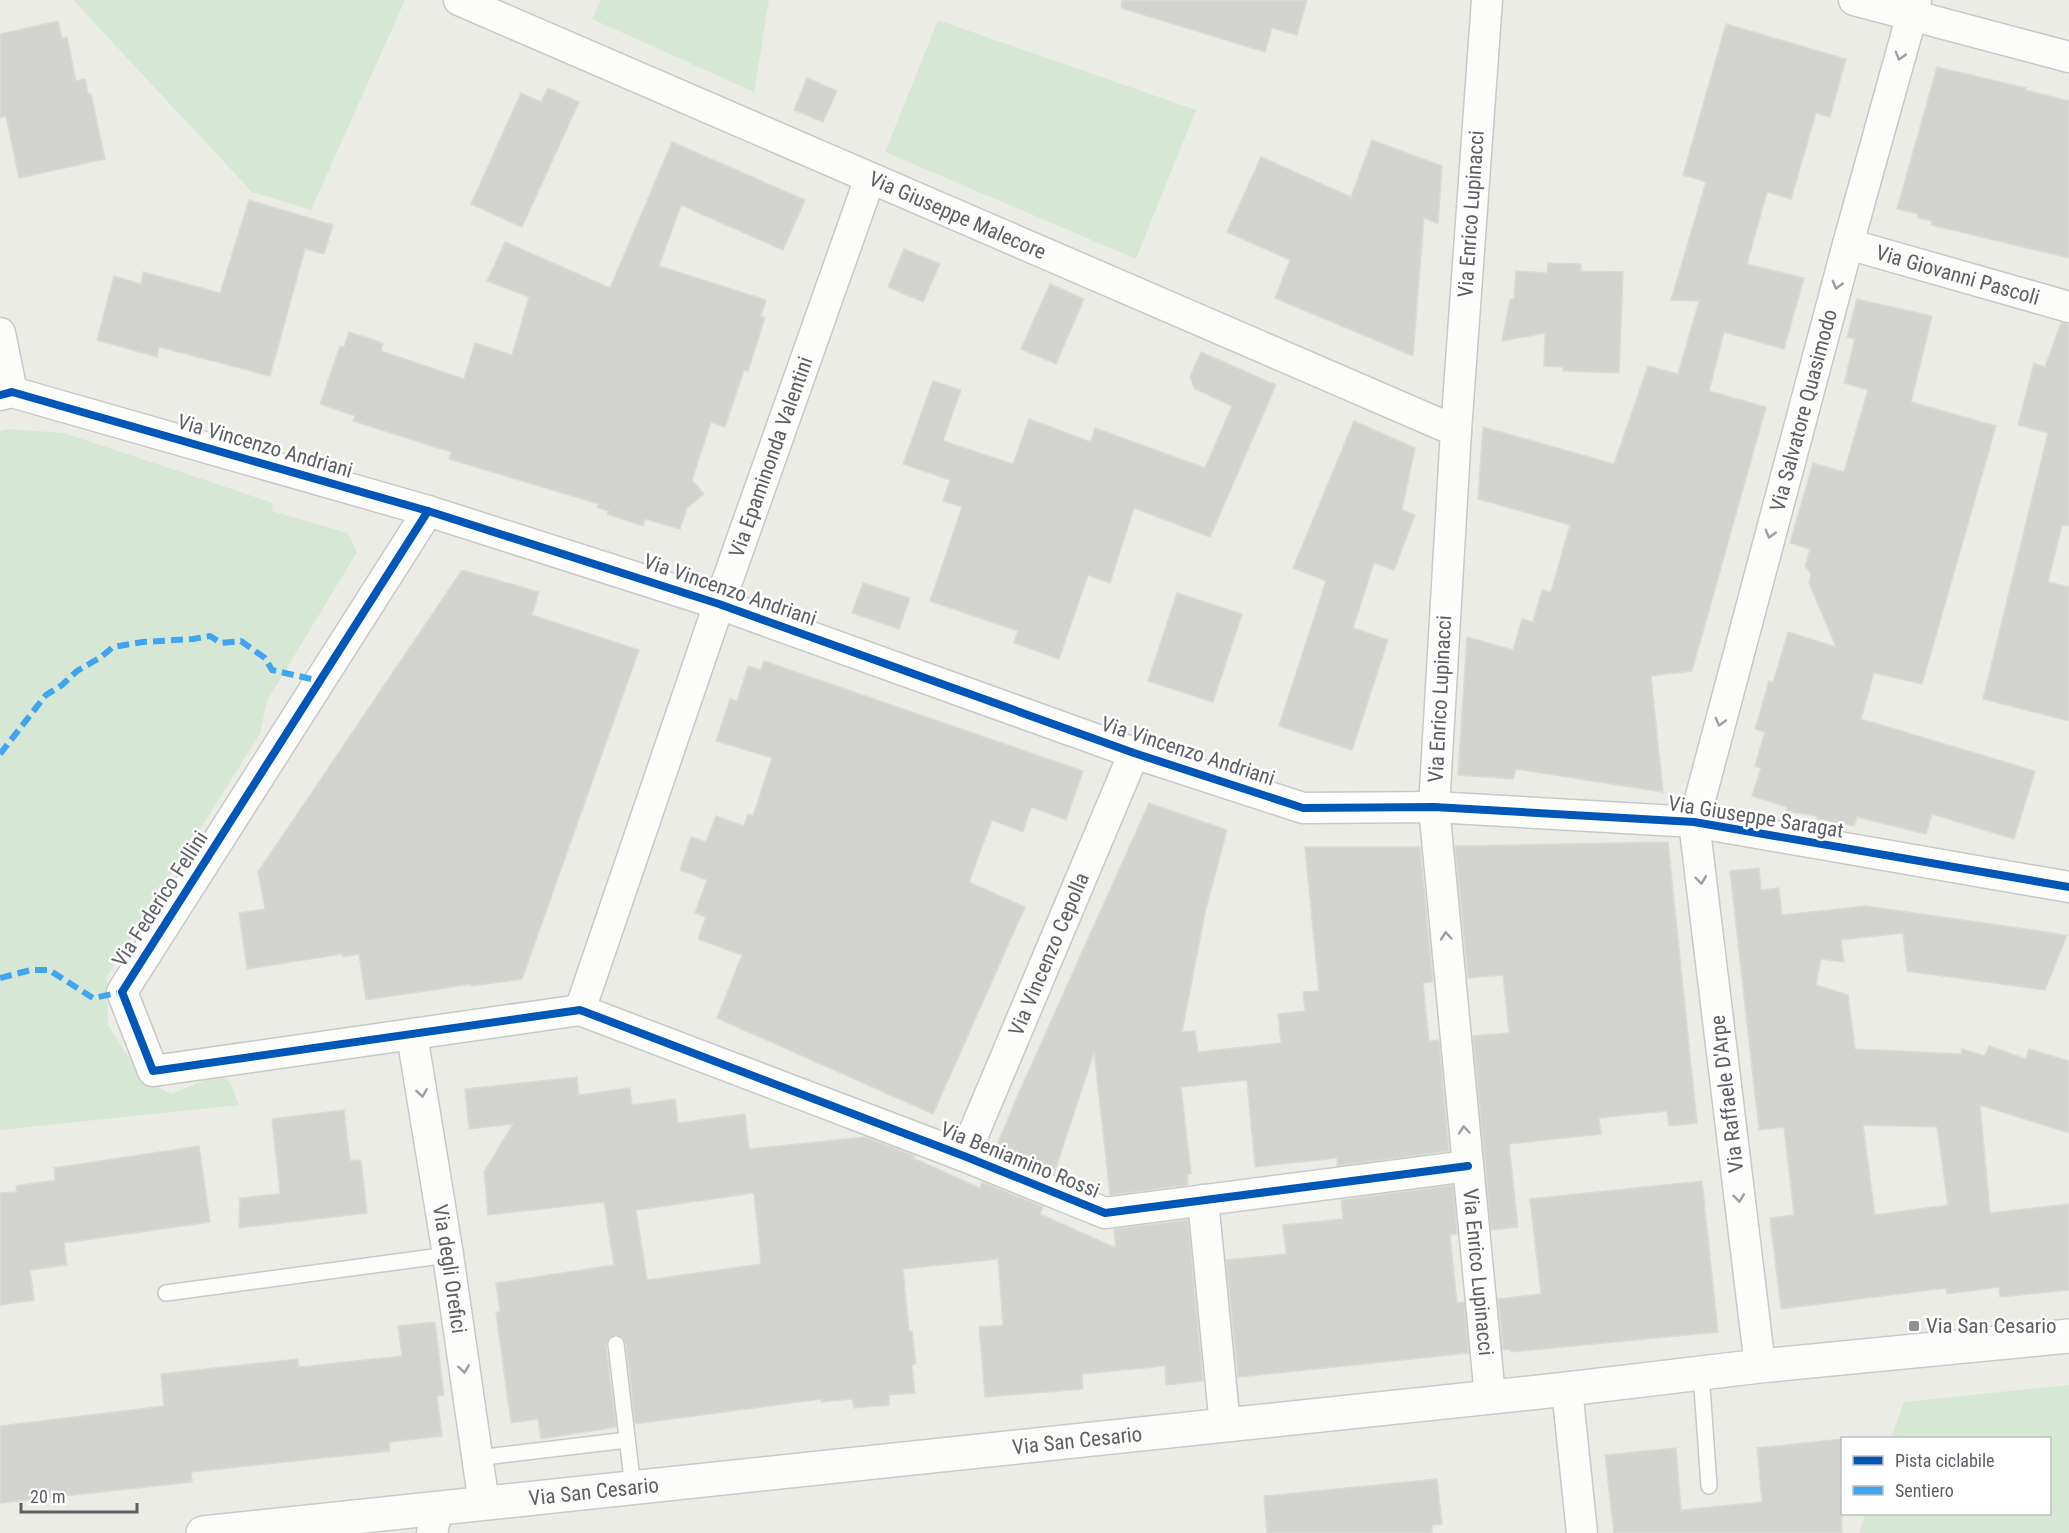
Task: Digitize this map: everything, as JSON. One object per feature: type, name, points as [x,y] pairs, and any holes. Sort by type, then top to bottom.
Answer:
[{"type":"main road","name":"Via San Cesario","points":[[203,1533],[435,1521],[484,1504],[1225,1426],[1760,1366],[2069,1336]]},
{"type":"street","name":"Via Giuseppe Malecore","points":[[459,0],[1456,431]]},
{"type":"street","name":"Via Enrico Lupinacci","points":[[1487,0],[1456,431],[1434,807],[1490,1397]]},
{"type":"street","points":[[1854,0],[1914,8],[2069,57]]},
{"type":"street","name":"Via Salvatore Quasimodo","points":[[1694,822],[1848,244],[1914,8]]},
{"type":"street","name":"Via Epaminonda Valentini","points":[[580,1010],[719,604],[870,178]]},
{"type":"street","name":"Via Giovanni Pascoli","points":[[1848,244],[2069,307]]},
{"type":"street","points":[[0,333],[6,394]]},
{"type":"street","name":"Via Vincenzo Andriani","points":[[6,394],[428,511],[719,604],[1134,753],[1303,808],[1434,807]]},
{"type":"street","name":"Via Federico Fellini","points":[[428,511],[122,992],[153,1071],[580,1010]]},
{"type":"street","name":"Via Vincenzo Cepolla","points":[[964,1156],[1134,753]]},
{"type":"street","name":"Via Giuseppe Saragat","points":[[1434,807],[1694,822],[2069,888]]},
{"type":"street","name":"Via Raffaele D'Arpe","points":[[1694,822],[1760,1366]]},
{"type":"street","name":"Via Beniamino Rossi","points":[[580,1010],[964,1156],[1105,1213],[1468,1166]]},
{"type":"street","name":"Via degli Orefici","points":[[412,1035],[448,1255],[484,1504]]},
{"type":"street","points":[[1203,1200],[1225,1426]]},
{"type":"street","points":[[1567,1389],[1582,1533]]},
{"type":"lane","points":[[166,1293],[448,1255]]},
{"type":"lane","points":[[616,1344],[633,1488]]},
{"type":"lane","points":[[1701,1373],[1708,1486]]},
{"type":"lane","points":[[477,1458],[627,1440]]},
{"type":"green space","points":[[73,0],[405,0],[311,210],[252,192]]},
{"type":"green space","points":[[601,0],[769,0],[754,92],[592,19]]},
{"type":"green space","points":[[938,20],[1196,110],[1136,259],[885,152]]},
{"type":"green space","points":[[7,429],[64,433],[273,503],[272,511],[348,533],[357,552],[267,701],[260,734],[107,977],[108,1025],[142,1078],[171,1094],[218,1075],[230,1082],[239,1105],[0,1130],[0,431]]},
{"type":"green space","points":[[2069,1385],[2069,1533],[1859,1533],[1865,1515],[2051,1515],[2051,1437],[1891,1437],[1904,1402]]},
{"type":"building","points":[[1122,0],[1307,0],[1297,35],[1272,28],[1265,52],[1121,8]]},
{"type":"building","points":[[58,21],[62,39],[67,37],[76,81],[85,79],[88,94],[91,94],[105,159],[19,178],[6,116],[0,118],[0,34]]},
{"type":"building","points":[[1726,24],[1846,59],[1830,117],[1816,113],[1791,199],[1767,192],[1747,264],[1804,278],[1784,349],[1724,332],[1709,391],[1766,407],[1692,671],[1651,676],[1663,792],[1516,769],[1513,779],[1458,775],[1467,637],[1513,650],[1522,619],[1533,622],[1542,590],[1551,592],[1570,525],[1478,499],[1483,427],[1614,464],[1648,366],[1678,374],[1699,301],[1671,300],[1706,182],[1683,175]]},
{"type":"building","points":[[1937,67],[2026,88],[2025,90],[2069,101],[2069,258],[1931,225],[1932,221],[1918,218],[1918,214],[1897,209]]},
{"type":"building","points":[[807,78],[837,91],[823,122],[794,110]]},
{"type":"building","points":[[548,88],[579,102],[522,227],[471,204],[521,93],[541,102]]},
{"type":"building","points":[[1372,140],[1442,166],[1438,224],[1424,218],[1413,356],[1275,298],[1290,260],[1227,232],[1261,157],[1351,197]]},
{"type":"building","points":[[672,142],[805,200],[783,250],[681,205],[659,266],[766,300],[761,316],[765,318],[748,371],[744,370],[725,427],[711,422],[692,480],[704,494],[687,508],[680,529],[645,519],[643,526],[607,514],[609,511],[597,507],[599,504],[449,459],[451,452],[353,421],[355,416],[320,404],[340,346],[344,347],[349,332],[383,343],[381,351],[464,379],[475,343],[512,355],[529,297],[487,281],[505,242],[610,288]]},
{"type":"building","points":[[249,200],[333,225],[324,254],[305,249],[270,376],[159,347],[157,357],[97,340],[114,276],[141,284],[143,272],[220,293]]},
{"type":"building","points":[[904,249],[940,264],[923,302],[888,287]]},
{"type":"building","points":[[1548,263],[1581,264],[1581,271],[1623,272],[1619,373],[1563,371],[1563,367],[1544,366],[1545,333],[1502,341],[1510,299],[1514,299],[1516,271],[1547,273]]},
{"type":"building","points":[[1050,284],[1084,299],[1056,364],[1021,349]]},
{"type":"building","points":[[1857,299],[1932,316],[1911,402],[1996,426],[1922,684],[1874,673],[1861,719],[2035,771],[2014,839],[1932,814],[1926,834],[1857,817],[1854,826],[1786,811],[1787,807],[1752,796],[1761,768],[1755,766],[1765,732],[1755,729],[1769,681],[1773,683],[1788,632],[1836,647],[1809,583],[1811,574],[1805,566],[1810,549],[1790,543],[1813,463],[1844,472],[1868,390],[1844,383],[1855,339],[1847,337]]},
{"type":"building","points":[[2061,323],[2069,324],[2069,526],[2062,525],[2048,582],[2069,587],[2069,721],[1983,699],[2048,433],[2018,425],[2034,363],[2045,367]]},
{"type":"building","points":[[1201,352],[1276,385],[1210,537],[1134,508],[1110,583],[1088,575],[1059,659],[1014,643],[1018,631],[930,601],[962,507],[943,501],[950,480],[903,464],[933,381],[961,390],[943,441],[1013,464],[1029,419],[1091,442],[1095,428],[1205,468],[1232,406],[1195,389],[1190,377]]},
{"type":"building","points":[[1354,421],[1415,448],[1402,510],[1415,515],[1394,570],[1374,563],[1353,628],[1388,640],[1352,750],[1279,726],[1326,581],[1293,568]]},
{"type":"building","points":[[462,570],[539,592],[532,615],[639,650],[522,979],[366,1000],[359,954],[343,957],[342,954],[247,969],[239,913],[265,909],[258,872]]},
{"type":"building","points":[[863,583],[910,598],[899,629],[852,613]]},
{"type":"building","points":[[1177,593],[1242,614],[1213,702],[1148,681]]},
{"type":"building","points":[[764,661],[1083,771],[1066,820],[1031,807],[1023,832],[992,820],[969,882],[1025,907],[933,1114],[717,1018],[742,955],[698,939],[706,917],[695,913],[707,880],[680,870],[691,837],[706,842],[716,816],[744,826],[748,814],[753,816],[772,758],[716,741],[730,699],[737,701],[748,666],[761,670]]},
{"type":"building","points":[[1149,803],[1227,830],[1205,913],[1182,1032],[1195,1031],[1198,1052],[1281,1043],[1278,1014],[1305,1011],[1303,992],[1319,991],[1305,847],[1420,847],[1433,982],[1423,983],[1429,1041],[1439,1040],[1449,1151],[1337,1166],[1337,1158],[1255,1167],[1247,1080],[1181,1087],[1191,1174],[1187,1174],[1188,1185],[1110,1195],[1094,1052],[1054,1174],[995,1150]]},
{"type":"building","points":[[1668,842],[1697,1123],[1669,1126],[1667,1111],[1599,1118],[1601,1134],[1509,1144],[1518,1227],[1491,1230],[1473,1036],[1509,1033],[1503,975],[1468,978],[1455,846]]},
{"type":"building","points":[[1759,868],[1761,890],[1779,888],[1782,915],[1866,906],[2067,935],[2045,990],[1907,971],[1903,933],[1841,940],[1844,962],[1821,959],[1816,985],[1848,995],[1855,1049],[1961,1054],[1962,1049],[1985,1056],[1989,1046],[2026,1059],[2029,1049],[2069,1061],[2069,1133],[1980,1105],[1990,1213],[2069,1204],[2069,1290],[2000,1297],[1999,1287],[1947,1294],[1946,1288],[1781,1309],[1770,1218],[1794,1215],[1784,1127],[1759,1130],[1730,871]],"holes":[[[1863,1125],[1937,1127],[1948,1205],[1875,1215]]]},
{"type":"building","points":[[577,1077],[579,1095],[630,1088],[632,1105],[675,1099],[678,1123],[745,1114],[749,1149],[865,1137],[915,1156],[913,1158],[980,1188],[982,1182],[1043,1207],[1040,1214],[1116,1248],[1114,1229],[1188,1220],[1203,1381],[1166,1385],[1165,1366],[1082,1374],[1083,1389],[985,1397],[979,1327],[1003,1325],[998,1259],[903,1269],[909,1331],[912,1331],[916,1364],[912,1365],[915,1393],[889,1395],[889,1405],[854,1408],[852,1399],[821,1402],[821,1399],[635,1424],[626,1343],[623,1338],[615,1334],[610,1337],[606,1345],[616,1427],[541,1439],[538,1419],[511,1423],[496,1312],[500,1312],[496,1283],[614,1265],[604,1202],[488,1215],[484,1172],[513,1124],[469,1129],[465,1089]],"holes":[[[754,1193],[761,1264],[647,1280],[636,1210]]]},
{"type":"building","points":[[344,1110],[350,1161],[361,1160],[367,1213],[239,1228],[240,1198],[280,1194],[272,1119]]},
{"type":"building","points":[[199,1146],[210,1222],[64,1243],[67,1265],[30,1270],[34,1300],[0,1305],[0,1193],[17,1192],[16,1186],[55,1180],[54,1168]]},
{"type":"building","points":[[1702,1181],[1718,1332],[1511,1352],[1510,1349],[1503,1350],[1498,1299],[1541,1294],[1530,1199]]},
{"type":"building","points":[[1453,1185],[1457,1234],[1450,1235],[1457,1303],[1464,1302],[1469,1353],[1238,1377],[1226,1260],[1286,1254],[1283,1225],[1343,1219],[1341,1200]]},
{"type":"building","points":[[435,1322],[444,1395],[437,1396],[442,1436],[389,1442],[390,1451],[191,1472],[192,1482],[0,1503],[0,1426],[164,1406],[161,1374],[298,1359],[299,1367],[402,1356],[398,1326]]},
{"type":"building","points":[[1841,1439],[1842,1533],[1614,1533],[1605,1455],[1676,1448],[1681,1510],[1762,1502],[1757,1448]]},
{"type":"building","points":[[1437,1479],[1442,1524],[1432,1525],[1432,1533],[1267,1533],[1264,1496]]},
{"type":"marked path","points":[[0,754],[46,695],[113,647],[210,636],[221,643],[241,641],[265,658],[272,670],[320,681]]},
{"type":"marked path","points":[[0,978],[31,970],[49,970],[93,998],[122,992]]},
{"type":"cycle path","points":[[0,395],[12,392],[428,511],[719,604],[1134,753],[1303,808],[1434,807],[1694,822],[2069,887]]},
{"type":"cycle path","points":[[428,511],[122,992],[153,1071],[580,1010],[964,1156],[1105,1213],[1468,1166]]},
{"type":"place","name":"Via San Cesario","points":[[1914,1326]]}]
